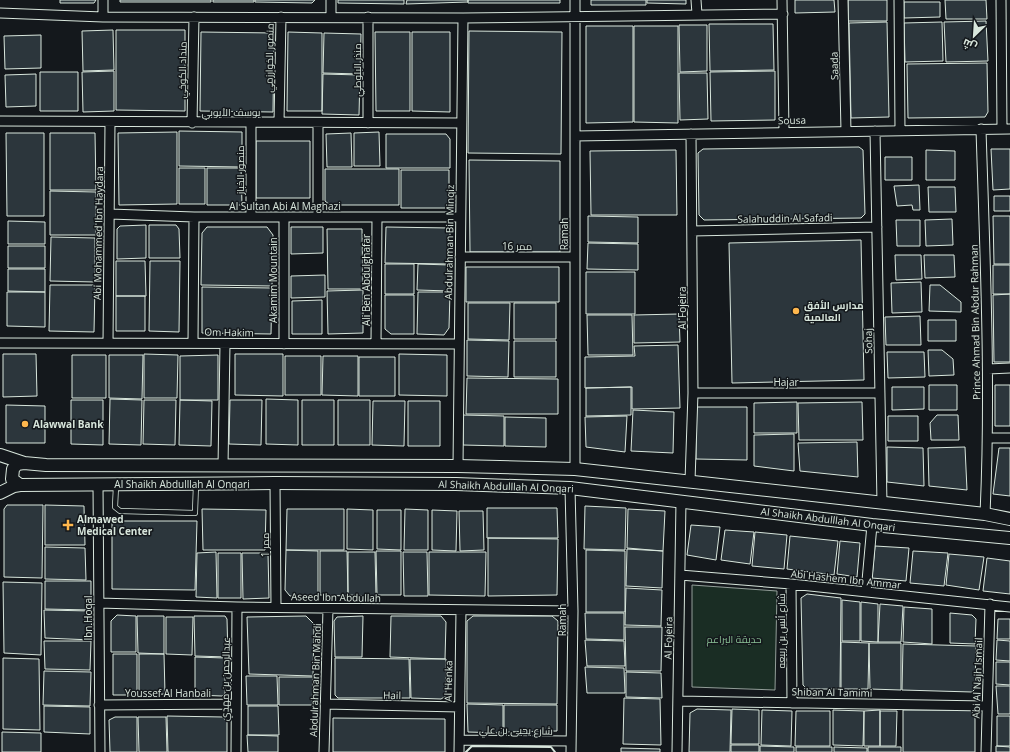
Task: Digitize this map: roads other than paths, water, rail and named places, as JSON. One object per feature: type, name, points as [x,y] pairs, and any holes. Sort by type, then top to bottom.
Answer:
[{"type":"street","points":[[103,0],[103,17]]},
{"type":"street","points":[[331,0],[331,17]]},
{"type":"street","name":"Ramah","points":[[575,0],[575,469]]},
{"type":"street","points":[[696,0],[696,14]]},
{"type":"street","points":[[782,0],[784,131]]},
{"type":"street","name":"Saada","points":[[843,0],[846,131]]},
{"type":"street","points":[[899,0],[900,130]]},
{"type":"street","points":[[1001,0],[1006,129]]},
{"type":"street","points":[[0,13],[103,17],[463,18],[575,18],[696,14],[782,14]]},
{"type":"street","name":"منداد الكوخي","points":[[192,123],[194,17]]},
{"type":"street","name":"منصور الخوارزمي","points":[[279,122],[281,17]]},
{"type":"street","name":"منذر البلوطي","points":[[368,17],[368,123]]},
{"type":"street","name":"Abdulrahman Bin Minqiz","points":[[458,466],[463,18]]},
{"type":"street","name":"يوسف الأيوبي","points":[[0,121],[110,123],[461,123]]},
{"type":"street","points":[[318,122],[318,217]]},
{"type":"street","name":"Abi Mohammed Ibn Haydara","points":[[108,343],[110,123]]},
{"type":"street","name":"منصور الخباز","points":[[251,123],[251,217]]},
{"type":"street","name":"Sousa","points":[[575,136],[784,131],[1006,129]]},
{"type":"street","name":"Prince Ahmad Bin Abdur Rahman","points":[[981,130],[988,369],[988,438],[985,514]]},
{"type":"street","name":"Sohaj","points":[[875,131],[882,503]]},
{"type":"street","name":"Al Fojeira","points":[[690,481],[693,392],[691,134]]},
{"type":"street","name":"Al Sultan Abi Al Maghazi","points":[[110,214],[194,217],[460,217]]},
{"type":"street","points":[[193,343],[194,217]]},
{"type":"street","name":"Akamim Mountain","points":[[284,217],[284,344]]},
{"type":"street","name":"Ali Ben Abdulghafar","points":[[376,344],[377,217]]},
{"type":"street","name":"Salahuddin Al Safadi","points":[[692,231],[877,227]]},
{"type":"street","name":"ممر 16","points":[[460,257],[575,257]]},
{"type":"street","name":"Om Hakim","points":[[0,343],[459,344]]},
{"type":"street","points":[[223,466],[225,344]]},
{"type":"street","points":[[988,369],[1010,368]]},
{"type":"street","name":"Hajar","points":[[693,392],[880,393]]},
{"type":"street","points":[[988,438],[1010,438]]},
{"type":"street","name":"Al Shaikh Abdulllah Al Onqari","points":[[0,455],[24,463],[46,465],[458,466],[575,469],[985,514],[1010,519]]},
{"type":"street","points":[[20,485],[12,479],[13,469],[17,464],[24,463]]},
{"type":"street","name":"Al Shaikh Abdulllah Al Onqari","points":[[0,493],[14,486],[20,485],[196,483],[456,484],[570,488],[872,525],[1010,538]]},
{"type":"street","name":"ممر 1","points":[[275,483],[276,607]]},
{"type":"street","name":"Ibn Hoqal","points":[[98,485],[100,752]]},
{"type":"street","name":"Ramah","points":[[570,488],[573,611],[572,752]]},
{"type":"street","name":"Al Fojeira","points":[[677,752],[681,501]]},
{"type":"street","points":[[866,592],[872,525]]},
{"type":"street","name":"Abi Hashem Ibn Ammar","points":[[680,575],[791,584],[1010,607]]},
{"type":"street","name":"شارع أنس بن ربيعه","points":[[791,584],[792,703]]},
{"type":"street","name":"Aseed Ibn Abdullah","points":[[99,603],[237,607],[573,611]]},
{"type":"street","name":"Abi Al Najh Ismail","points":[[986,752],[986,706],[990,604]]},
{"type":"street","name":"عبدالرحمن بن مهدي","points":[[236,752],[237,607]]},
{"type":"street","name":"Abdulrahman Bin Mahdi","points":[[324,752],[328,608]]},
{"type":"street","name":"Al Henka","points":[[460,752],[459,707],[461,610]]},
{"type":"street","name":"Shiban Al Tamimi","points":[[678,701],[986,706]]},
{"type":"street","name":"Youssef Al Hanbali","points":[[99,705],[236,704]]},
{"type":"street","name":"Hail","points":[[325,704],[459,707]]},
{"type":"street","name":"شارع يحيى بن علي","points":[[460,740],[572,742]]},
{"type":"lane","points":[[116,484],[115,507],[120,511],[195,513],[196,483]]},
{"type":"place","name":"مدارس الأفق العالمية","points":[[796,311]]},
{"type":"place","name":"Alawwal Bank","points":[[25,424]]},
{"type":"place","name":"Almawed Medical Center","points":[[68,525]]},
{"type":"park label","name":"حديقة البراعم","points":[[734,639]]}]
